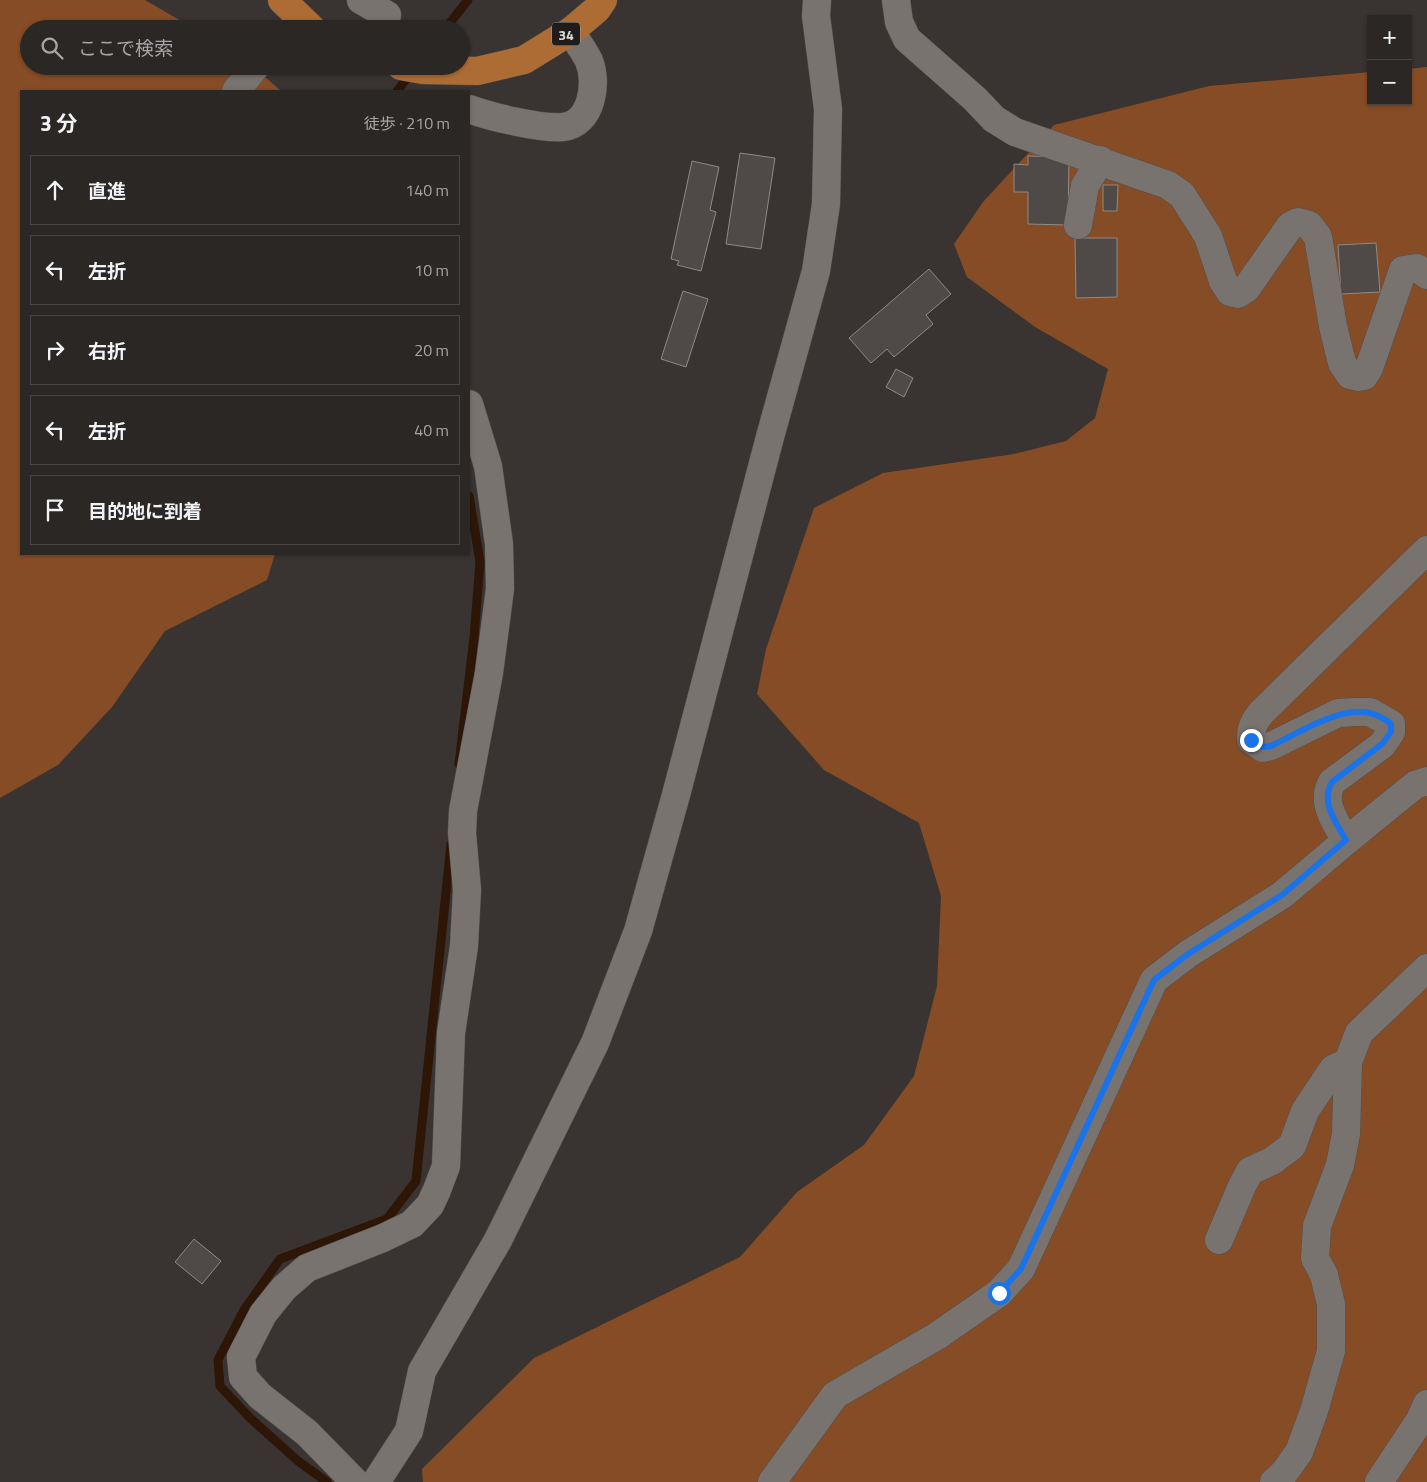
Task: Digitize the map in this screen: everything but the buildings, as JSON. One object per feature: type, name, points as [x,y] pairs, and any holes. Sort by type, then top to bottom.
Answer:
[{"type":"main road","name":"34","points":[[470,71],[478,71],[524,60],[570,31],[597,9],[603,0]]},
{"type":"street","points":[[361,0],[387,15]]},
{"type":"street","points":[[376,1482],[409,1431],[422,1370],[498,1240],[595,1043],[638,931],[816,271],[826,204],[828,109],[816,16],[817,0]]},
{"type":"street","points":[[896,0],[899,22],[907,39],[975,98],[994,119],[1015,132],[1168,185],[1182,195],[1208,236],[1223,281],[1230,292],[1238,294],[1246,289],[1290,226],[1298,222],[1309,225],[1318,237],[1333,326],[1342,363],[1350,375],[1364,376],[1369,368],[1404,270],[1417,268],[1427,275]]},
{"type":"street","points":[[470,109],[545,127],[564,127],[577,122],[586,111],[593,83],[589,62],[570,31]]},
{"type":"street","points":[[237,90],[249,75]]},
{"type":"street","points":[[1078,225],[1085,186],[1100,160]]},
{"type":"street","points":[[355,1482],[306,1433],[255,1390],[243,1377],[240,1357],[262,1314],[284,1288],[307,1268],[383,1238],[412,1224],[430,1205],[446,1166],[451,1033],[465,937],[467,890],[462,833],[463,811],[489,673],[500,589],[500,544],[488,466],[470,407]]},
{"type":"street","points":[[1346,840],[1329,808],[1326,794],[1328,788],[1332,782],[1382,744],[1391,732],[1391,724],[1370,712],[1338,714],[1263,748],[1251,740],[1250,733],[1254,721],[1261,713],[1427,550]]},
{"type":"street","points":[[772,1482],[835,1396],[937,1336],[999,1293],[1021,1269],[1154,980],[1188,954],[1282,895],[1346,840],[1415,785],[1427,780]]},
{"type":"street","points":[[1274,1482],[1284,1473],[1299,1452],[1314,1411],[1331,1351],[1331,1304],[1324,1275],[1315,1258],[1317,1226],[1341,1157],[1346,1134],[1348,1062],[1359,1033],[1427,968]]},
{"type":"street","points":[[1219,1240],[1250,1171],[1272,1162],[1292,1146],[1305,1112],[1333,1069],[1348,1062]]},
{"type":"street","points":[[1379,1482],[1420,1420],[1427,1404]]},
{"type":"shaded area","points":[[0,0],[145,0],[179,20],[20,20],[20,75],[263,75],[280,90],[20,90],[20,555],[275,555],[267,580],[165,631],[112,707],[58,765],[0,798]]},
{"type":"shaded area","points":[[1427,67],[1427,1482],[423,1482],[422,1469],[534,1358],[740,1257],[797,1192],[864,1145],[914,1076],[937,986],[941,896],[919,823],[824,770],[757,694],[766,649],[814,508],[883,473],[1014,454],[1066,441],[1095,418],[1108,369],[1035,327],[967,277],[954,244],[983,202],[1054,125],[1209,86],[1367,72],[1367,105],[1412,105],[1412,69]]},
{"type":"waterway","points":[[452,20],[468,0]]},
{"type":"waterway","points":[[398,90],[410,75]]},
{"type":"waterway","points":[[459,764],[474,637],[480,562],[470,502]]},
{"type":"waterway","points":[[327,1482],[298,1461],[250,1418],[220,1386],[218,1360],[244,1310],[280,1259],[387,1219],[416,1181],[451,844]]},
{"type":"route","points":[[999,1293],[1021,1269],[1154,980],[1188,954],[1282,895],[1346,840],[1329,808],[1326,794],[1328,788],[1332,782],[1387,739],[1391,732],[1391,724],[1370,712],[1355,712],[1338,714],[1271,746],[1263,748],[1251,740]]}]
